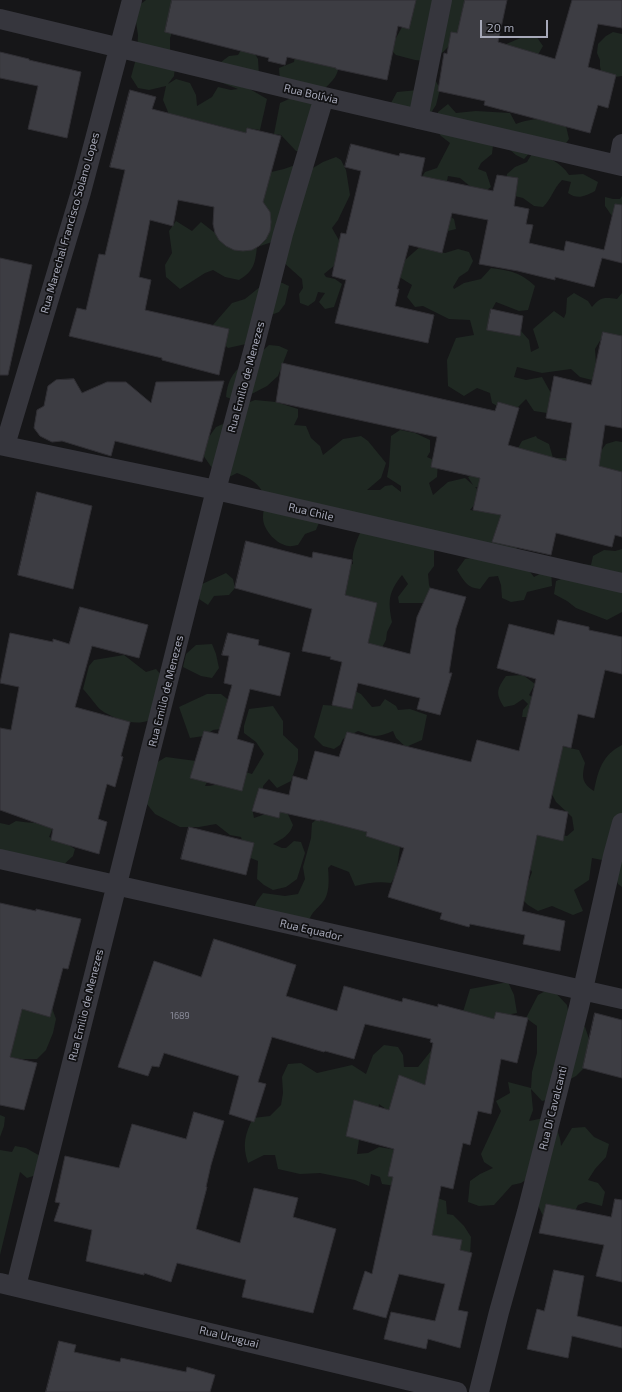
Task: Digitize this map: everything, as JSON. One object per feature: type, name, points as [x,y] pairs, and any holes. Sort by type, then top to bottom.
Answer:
[{"type":"street","name":"Rua Marechal Francisco Solano Lopes","points":[[3,445],[81,192],[132,0]]},
{"type":"street","points":[[418,119],[442,0]]},
{"type":"street","name":"Rua Bolívia","points":[[0,19],[324,98],[620,166]]},
{"type":"street","name":"Rua Emilio de Menezes","points":[[8,1284],[116,886],[216,490],[283,234],[324,98]]},
{"type":"street","points":[[620,166],[622,144]]},
{"type":"street","name":"Rua Chile","points":[[3,445],[216,490],[622,583]]},
{"type":"street","name":"Rua Di Cavalcanti","points":[[479,1392],[499,1312],[527,1212],[583,991],[613,856],[622,823]]},
{"type":"street","name":"Rua Equador","points":[[0,859],[622,999]]},
{"type":"street","name":"Rua Uruguai","points":[[8,1284],[457,1392]]},
{"type":"shaded area","points":[[146,0],[173,0],[173,29],[170,38],[170,53],[176,59],[174,76],[168,84],[176,79],[190,83],[196,95],[197,106],[212,97],[218,87],[231,90],[238,89],[220,82],[217,77],[217,65],[229,56],[238,55],[241,50],[255,54],[258,59],[259,75],[248,88],[267,99],[260,130],[247,128],[245,139],[231,136],[220,126],[184,117],[167,124],[168,112],[163,100],[166,86],[149,90],[138,88],[131,77],[137,55],[138,35],[134,9]]},
{"type":"shaded area","points":[[411,0],[465,0],[465,7],[455,40],[443,52],[432,59],[424,61],[415,60],[396,55],[390,49],[402,27],[408,20]]},
{"type":"shaded area","points":[[613,32],[622,34],[622,76],[608,78],[602,77],[600,60],[597,53],[598,44],[606,36]]},
{"type":"shaded area","points":[[525,36],[536,36],[543,46],[536,58],[504,45]]},
{"type":"shaded area","points":[[296,49],[339,65],[335,78],[325,88],[280,82],[279,68],[294,62]]},
{"type":"shaded area","points":[[431,72],[440,89],[436,105],[429,116],[391,103],[397,92],[418,90]]},
{"type":"shaded area","points":[[298,95],[313,103],[303,151],[296,151],[281,135],[274,134],[280,103]]},
{"type":"shaded area","points":[[448,104],[456,113],[476,111],[510,113],[516,124],[536,119],[553,122],[566,126],[569,139],[564,146],[534,148],[524,159],[516,155],[504,145],[493,145],[492,154],[481,163],[478,169],[486,172],[491,187],[484,192],[471,187],[460,178],[448,176],[446,214],[454,219],[456,229],[448,231],[444,235],[417,185],[425,172],[437,168],[450,143],[441,136],[433,126],[438,112]]},
{"type":"shaded area","points":[[533,152],[558,164],[569,175],[583,174],[598,182],[595,191],[585,196],[578,197],[572,195],[568,193],[571,182],[562,180],[543,207],[534,206],[523,198],[511,195],[505,187],[507,174],[515,167],[527,162]]},
{"type":"shaded area","points":[[336,157],[341,160],[346,170],[350,195],[338,220],[332,228],[340,242],[341,260],[324,274],[326,277],[335,279],[342,284],[334,307],[325,309],[319,302],[325,293],[318,292],[315,301],[308,306],[300,303],[299,294],[303,288],[302,279],[282,261],[272,242],[257,247],[251,270],[239,280],[225,277],[213,270],[205,273],[180,289],[166,277],[165,265],[172,253],[169,231],[176,221],[192,231],[201,222],[215,233],[232,232],[262,208],[267,173],[298,164],[308,171],[323,162]]},
{"type":"shaded area","points":[[622,196],[622,216],[612,216],[605,206],[605,197],[620,199]]},
{"type":"shaded area","points":[[422,245],[434,251],[445,253],[458,249],[469,252],[473,261],[468,271],[459,277],[453,287],[454,289],[464,283],[481,279],[491,268],[520,275],[535,286],[528,310],[519,311],[496,302],[490,313],[510,329],[521,331],[529,340],[531,352],[539,348],[533,329],[554,311],[564,318],[566,313],[567,298],[574,293],[588,301],[592,307],[597,301],[603,298],[617,299],[622,293],[622,340],[614,345],[601,339],[595,349],[596,364],[611,369],[608,384],[580,377],[571,369],[542,373],[517,367],[514,377],[526,380],[542,377],[557,404],[551,412],[547,413],[534,411],[526,399],[513,412],[504,410],[492,403],[490,393],[477,388],[464,396],[448,386],[447,360],[456,338],[474,335],[470,320],[449,319],[423,306],[415,307],[407,297],[412,285],[401,278],[396,268]]},
{"type":"shaded area","points":[[276,280],[289,286],[285,304],[279,312],[266,317],[246,344],[228,348],[212,326],[232,303],[245,299],[261,286]]},
{"type":"shaded area","points":[[269,345],[279,346],[288,350],[278,376],[267,386],[242,399],[234,400],[226,397],[228,386],[235,372]]},
{"type":"shaded area","points":[[255,400],[276,402],[298,409],[298,417],[294,425],[306,426],[311,438],[320,446],[323,455],[343,439],[361,436],[368,441],[386,463],[381,478],[367,490],[380,490],[385,486],[392,485],[401,492],[401,486],[387,477],[391,436],[400,430],[415,433],[430,440],[430,452],[427,457],[438,462],[437,477],[429,483],[433,495],[448,482],[465,478],[473,485],[468,477],[518,448],[522,441],[536,436],[549,444],[553,458],[566,458],[574,460],[600,452],[606,444],[616,441],[622,442],[622,478],[510,538],[517,549],[517,566],[527,568],[534,577],[551,568],[552,586],[527,592],[524,600],[511,602],[502,598],[501,585],[498,576],[489,577],[480,589],[472,587],[466,583],[457,570],[465,559],[482,556],[440,548],[434,551],[434,566],[428,574],[429,585],[432,592],[427,603],[399,603],[398,597],[408,584],[402,575],[397,581],[390,597],[392,622],[387,632],[386,640],[379,653],[366,645],[368,603],[355,597],[345,595],[317,573],[353,564],[353,552],[360,533],[320,520],[316,530],[305,534],[298,545],[284,545],[276,540],[265,527],[263,518],[264,497],[260,488],[251,480],[237,473],[221,481],[203,455],[206,441],[216,427],[230,421],[239,406]],"holes":[[[475,487],[485,488],[494,513],[470,510],[475,504],[479,491]]]},
{"type":"shaded area","points":[[622,549],[622,612],[607,620],[576,608],[554,594],[556,581],[568,576],[582,564],[591,565],[593,556],[604,550],[615,551]]},
{"type":"shaded area","points":[[226,573],[233,579],[235,588],[229,595],[214,596],[208,605],[199,599],[200,585]]},
{"type":"shaded area","points":[[212,644],[219,668],[212,678],[201,676],[183,667],[186,654],[196,645]]},
{"type":"shaded area","points":[[124,655],[146,672],[156,669],[163,677],[155,714],[151,719],[144,722],[129,722],[113,717],[99,708],[83,689],[89,666],[94,660]]},
{"type":"shaded area","points":[[523,675],[535,684],[529,695],[533,698],[531,717],[522,717],[523,710],[528,704],[523,699],[514,705],[504,707],[498,694],[499,688],[506,676]]},
{"type":"shaded area","points":[[355,691],[361,694],[372,707],[380,706],[385,699],[396,706],[398,710],[410,709],[427,715],[422,740],[406,747],[396,738],[393,731],[375,736],[358,731],[343,739],[340,745],[334,749],[323,746],[314,737],[323,705],[338,706]]},
{"type":"shaded area","points":[[207,694],[221,694],[231,702],[227,728],[213,730],[204,736],[190,738],[179,707]]},
{"type":"shaded area","points":[[273,706],[283,721],[283,735],[298,749],[298,760],[291,781],[277,788],[269,779],[263,786],[262,803],[252,808],[254,818],[271,812],[286,810],[293,825],[292,828],[288,834],[273,844],[286,848],[294,841],[301,842],[305,853],[297,879],[286,887],[273,890],[257,879],[258,861],[246,856],[241,837],[230,835],[216,824],[199,827],[180,827],[155,814],[146,803],[156,763],[166,757],[196,761],[208,780],[205,786],[220,783],[242,771],[252,774],[264,754],[256,742],[244,733],[244,726],[249,709]]},
{"type":"shaded area","points":[[622,745],[622,857],[607,861],[592,858],[589,880],[574,890],[583,911],[573,915],[552,906],[538,911],[522,899],[532,872],[526,861],[462,808],[550,833],[567,836],[574,830],[572,817],[556,802],[547,785],[560,746],[579,750],[585,763],[583,775],[585,782],[594,791],[599,770],[605,759],[615,749]]},
{"type":"shaded area","points":[[320,817],[362,827],[400,847],[396,875],[391,883],[382,882],[355,886],[349,872],[331,865],[328,868],[329,882],[325,900],[310,918],[299,924],[253,910],[263,893],[285,896],[298,894],[305,879],[303,867],[311,838],[312,823]]},
{"type":"shaded area","points":[[16,821],[54,825],[49,837],[61,840],[75,849],[73,856],[60,868],[0,856],[0,823],[9,825]]},
{"type":"shaded area","points":[[622,860],[622,887],[618,884],[615,875]]},
{"type":"shaded area","points":[[508,982],[514,995],[517,1013],[506,1015],[492,1039],[462,1015],[470,989]]},
{"type":"shaded area","points":[[551,988],[567,1005],[570,1021],[585,1027],[591,1045],[593,1059],[576,1076],[559,1085],[552,1099],[542,1101],[531,1089],[533,1110],[529,1121],[543,1119],[549,1120],[559,1134],[561,1146],[572,1128],[585,1127],[594,1137],[609,1144],[606,1157],[595,1169],[588,1180],[598,1183],[605,1192],[602,1206],[586,1202],[578,1205],[574,1213],[543,1216],[538,1205],[540,1171],[521,1183],[512,1185],[494,1205],[479,1206],[468,1202],[470,1181],[493,1168],[484,1162],[481,1154],[501,1111],[496,1101],[510,1093],[508,1082],[531,1088],[532,1072],[537,1053],[537,1026],[526,1018],[538,995]]},
{"type":"shaded area","points":[[45,1003],[52,1008],[56,1019],[53,1033],[46,1050],[37,1059],[10,1057],[5,1041],[11,1008]]},
{"type":"shaded area","points":[[439,1041],[428,1093],[390,1112],[379,1104],[377,1117],[350,1127],[359,1140],[357,1154],[368,1153],[379,1147],[397,1150],[395,1186],[382,1184],[380,1177],[371,1174],[369,1186],[355,1180],[320,1173],[300,1174],[278,1169],[275,1155],[264,1155],[248,1163],[245,1151],[245,1140],[248,1129],[253,1118],[270,1116],[281,1105],[283,1093],[282,1077],[288,1064],[301,1063],[317,1073],[352,1065],[366,1074],[373,1055],[384,1045],[398,1047],[403,1055],[404,1067],[418,1067]]},
{"type":"shaded area","points":[[0,1115],[5,1117],[4,1126],[0,1137]]},
{"type":"shaded area","points":[[15,1146],[26,1148],[42,1157],[36,1175],[27,1178],[20,1172],[0,1255],[0,1150],[12,1152]]},
{"type":"shaded area","points":[[423,1193],[446,1201],[447,1214],[453,1215],[464,1226],[471,1237],[470,1256],[436,1281]]},
{"type":"building","points":[[172,0],[416,0],[409,29],[398,26],[387,80],[287,57],[285,65],[268,61],[269,58],[165,32]]},
{"type":"building","points":[[465,0],[507,0],[498,42],[555,59],[572,0],[622,0],[622,28],[598,24],[588,67],[616,75],[608,108],[598,105],[590,133],[484,105],[485,101],[438,91],[444,53],[447,54],[451,32],[457,33]]},
{"type":"building","points":[[0,52],[81,72],[67,138],[28,129],[38,86],[0,78]]},
{"type":"building","points":[[130,90],[156,97],[152,109],[246,133],[247,128],[281,136],[263,202],[270,212],[270,231],[266,239],[259,246],[252,250],[234,250],[219,240],[215,233],[213,224],[214,207],[178,200],[173,226],[150,220],[139,277],[151,280],[145,310],[229,329],[219,375],[162,360],[162,358],[69,336],[77,308],[86,310],[99,254],[105,255],[125,170],[110,167]]},
{"type":"building","points":[[351,144],[399,156],[400,153],[425,158],[421,176],[493,191],[497,175],[518,178],[514,206],[529,209],[526,224],[533,225],[529,243],[564,251],[566,241],[604,250],[615,204],[622,205],[622,263],[602,258],[594,287],[555,277],[555,280],[479,264],[488,220],[452,213],[442,253],[409,245],[397,289],[399,289],[395,306],[434,315],[428,343],[335,323],[346,280],[332,276],[341,233],[346,234],[361,171],[345,167]]},
{"type":"building","points":[[0,258],[32,265],[8,375],[0,375]]},
{"type":"building","points":[[491,309],[523,316],[520,336],[487,330]]},
{"type":"building","points":[[603,332],[622,336],[622,428],[605,425],[599,466],[622,472],[622,537],[615,535],[612,547],[556,533],[551,555],[492,542],[501,515],[473,510],[480,478],[431,467],[437,437],[276,402],[282,363],[495,411],[498,402],[519,408],[508,445],[566,461],[572,423],[546,418],[554,376],[591,385]]},
{"type":"building","points":[[74,379],[82,393],[107,382],[126,382],[151,403],[156,382],[224,381],[202,462],[115,441],[111,456],[62,441],[52,442],[40,436],[34,428],[37,410],[44,406],[48,386],[56,380]]},
{"type":"building","points":[[37,492],[92,506],[73,589],[18,575]]},
{"type":"building","points":[[246,541],[312,558],[313,552],[352,560],[345,595],[377,603],[368,643],[410,654],[417,617],[430,588],[466,597],[456,628],[449,673],[452,673],[440,715],[417,709],[420,698],[358,683],[352,709],[332,705],[342,662],[330,659],[331,657],[302,651],[312,609],[235,588]]},
{"type":"building","points":[[80,607],[148,625],[139,658],[92,646],[75,707],[130,722],[115,787],[107,784],[98,819],[107,822],[99,854],[51,840],[53,829],[0,810],[0,728],[11,730],[19,687],[0,683],[10,633],[53,642],[53,639],[69,644]]},
{"type":"building","points":[[558,620],[589,627],[589,630],[622,637],[622,674],[605,670],[594,718],[578,714],[571,748],[563,746],[549,808],[568,812],[563,841],[537,835],[522,911],[565,921],[560,951],[523,944],[525,935],[470,924],[469,927],[440,919],[442,913],[388,897],[404,848],[366,836],[367,832],[320,820],[280,812],[279,818],[252,811],[259,788],[289,795],[293,776],[307,780],[315,751],[339,757],[347,732],[471,762],[477,740],[519,751],[536,679],[497,668],[509,624],[554,635]]},
{"type":"building","points":[[228,633],[259,640],[258,645],[290,653],[280,696],[250,689],[237,739],[254,744],[242,791],[190,778],[204,731],[218,734],[232,685],[224,683],[229,656],[222,655]]},
{"type":"building","points":[[189,827],[254,843],[246,875],[181,859]]},
{"type":"building","points":[[0,903],[81,919],[68,969],[63,968],[50,1017],[22,1009],[10,1057],[37,1063],[24,1110],[0,1105]]},
{"type":"building","points":[[214,939],[296,965],[286,996],[337,1011],[344,986],[402,1002],[403,998],[438,1007],[438,1004],[494,1019],[496,1012],[528,1018],[517,1063],[501,1059],[491,1114],[478,1111],[470,1145],[463,1143],[453,1189],[441,1186],[432,1235],[462,1240],[460,1250],[472,1253],[458,1310],[468,1312],[460,1348],[428,1339],[426,1349],[384,1339],[391,1312],[435,1321],[445,1284],[399,1274],[386,1318],[353,1309],[365,1271],[372,1274],[393,1177],[388,1176],[394,1149],[346,1136],[354,1100],[389,1110],[399,1075],[425,1085],[433,1043],[430,1042],[431,1039],[365,1024],[354,1059],[272,1037],[258,1082],[266,1084],[254,1122],[229,1114],[239,1076],[164,1053],[159,1067],[152,1066],[148,1076],[118,1067],[154,961],[201,977]]},
{"type":"building","points":[[595,1013],[622,1020],[622,1078],[583,1068]]},
{"type":"building","points":[[194,1112],[224,1121],[211,1165],[196,1229],[240,1243],[254,1188],[298,1198],[293,1217],[336,1229],[313,1313],[242,1297],[246,1280],[177,1263],[171,1282],[144,1273],[144,1275],[86,1261],[92,1230],[54,1221],[60,1203],[55,1202],[65,1156],[119,1168],[132,1124],[186,1139]]},
{"type":"building","points":[[615,1199],[622,1200],[622,1282],[596,1276],[604,1245],[539,1233],[546,1204],[611,1217]]},
{"type":"building","points":[[554,1270],[584,1276],[577,1316],[622,1327],[622,1348],[572,1336],[568,1358],[527,1349],[537,1309],[544,1311]]},
{"type":"building","points":[[59,1341],[76,1345],[74,1352],[120,1362],[121,1358],[186,1372],[187,1367],[215,1375],[210,1392],[46,1392]]}]
